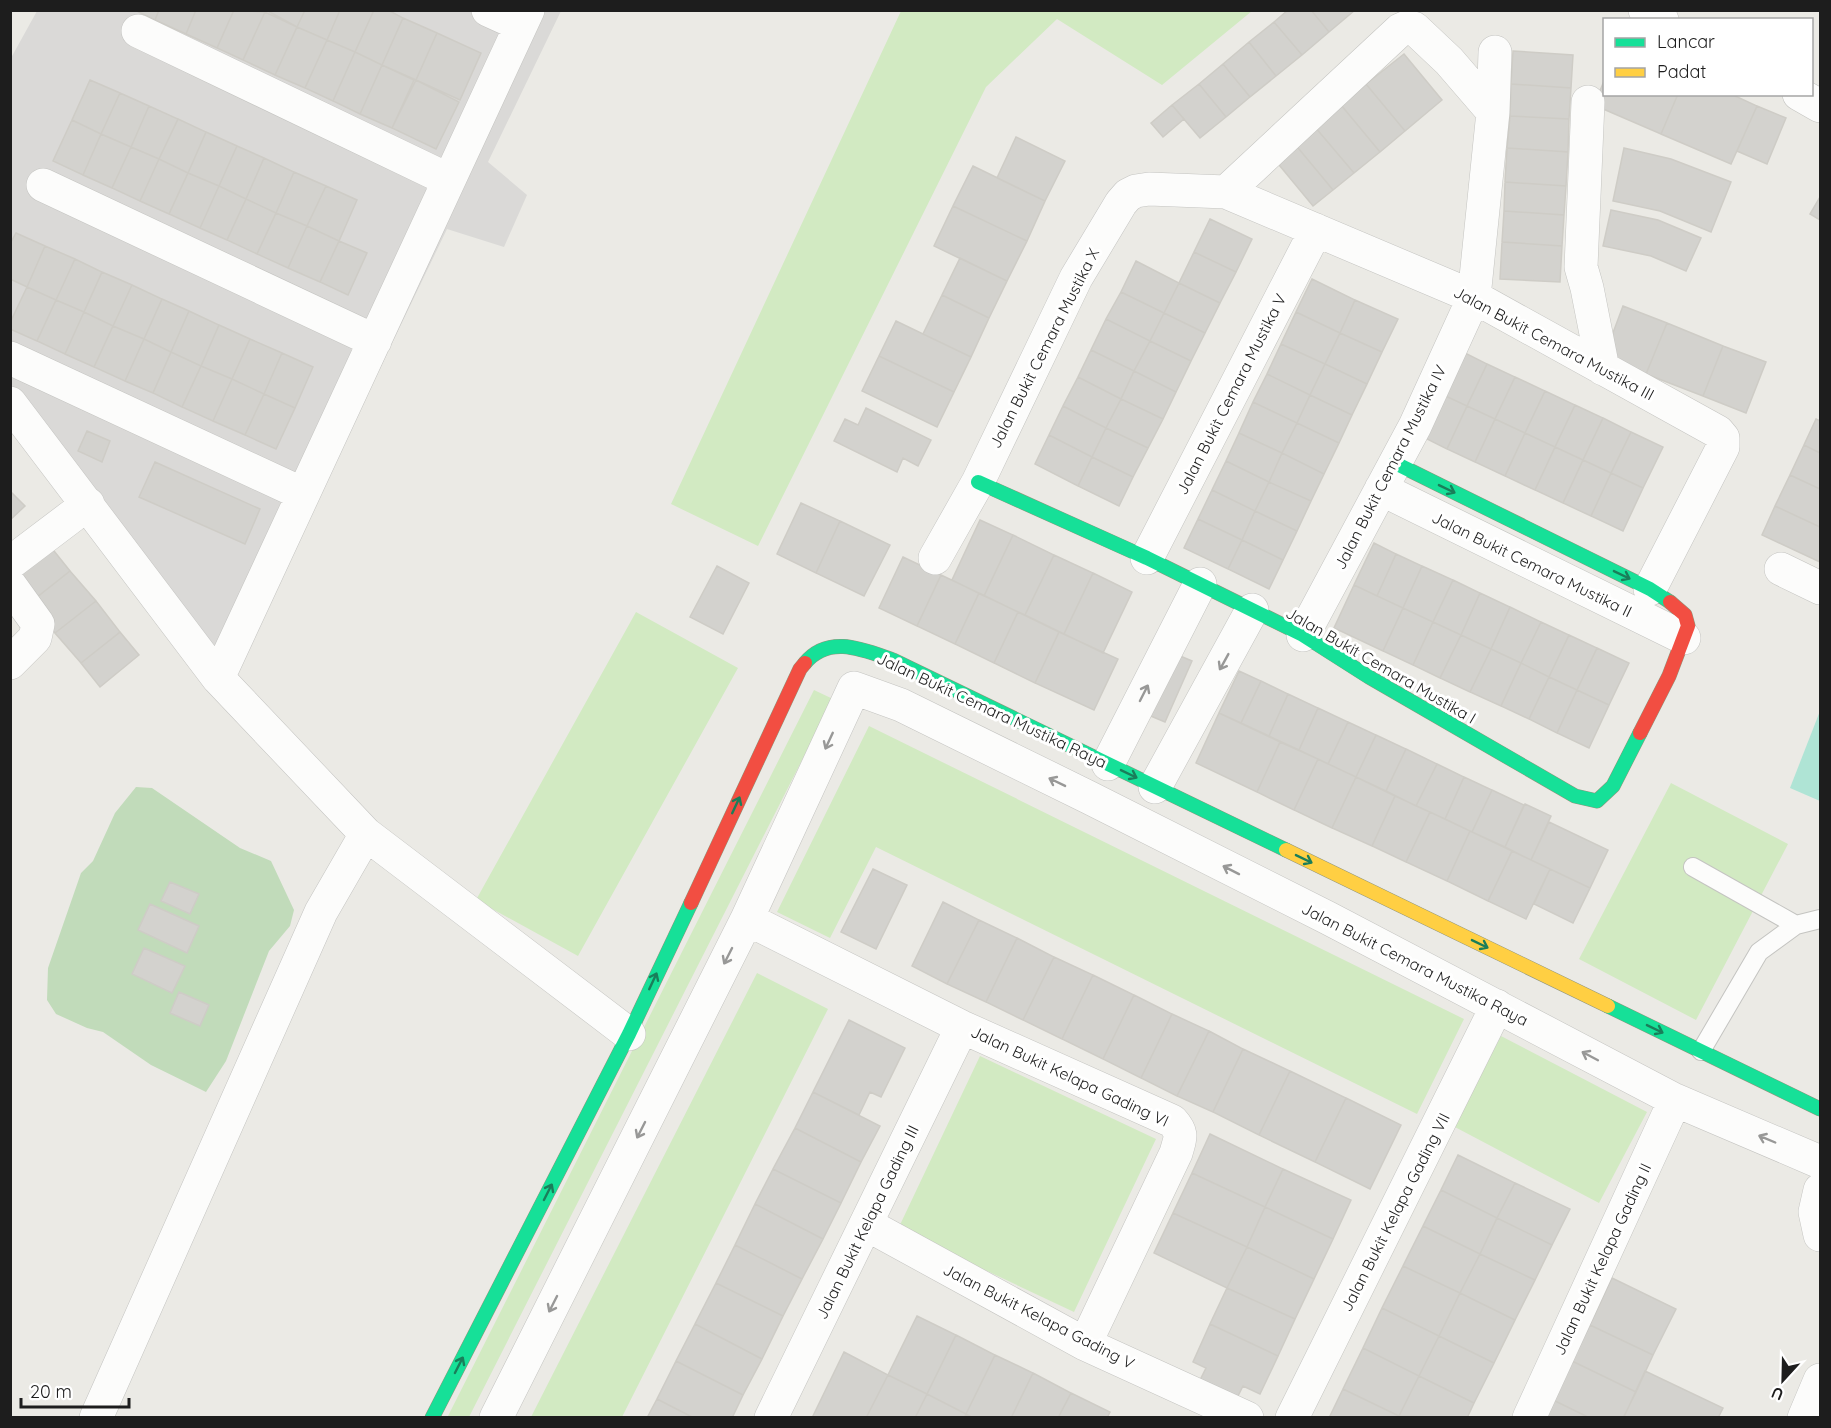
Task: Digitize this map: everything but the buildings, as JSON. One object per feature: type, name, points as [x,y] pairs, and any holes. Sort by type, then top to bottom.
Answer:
[{"type":"street","points":[[218,678],[525,18],[488,10]]},
{"type":"street","points":[[1645,10],[1659,18]]},
{"type":"street","points":[[1226,192],[1383,45],[1407,27],[1414,28],[1449,61],[1493,112]]},
{"type":"street","points":[[138,31],[450,180]]},
{"type":"street","name":"Jalan Bukit Cemara Mustika IV","points":[[1303,635],[1415,426],[1474,297],[1493,112],[1495,52]]},
{"type":"street","points":[[1803,96],[1821,106]]},
{"type":"street","points":[[1588,102],[1581,267],[1603,369]]},
{"type":"street","points":[[43,185],[375,341]]},
{"type":"street","name":"Jalan Bukit Cemara Mustika X","points":[[935,558],[978,482],[1076,278],[1121,203],[1128,195],[1136,191],[1149,189],[1226,192]]},
{"type":"street","name":"Jalan Bukit Cemara Mustika III","points":[[1226,192],[1474,297],[1718,432],[1723,438],[1723,447],[1650,589]]},
{"type":"street","name":"Jalan Bukit Cemara Mustika V","points":[[1147,558],[1316,230]]},
{"type":"street","points":[[10,358],[303,494]]},
{"type":"street","points":[[10,403],[218,678],[366,834],[629,1034]]},
{"type":"street","points":[[1388,476],[1650,589],[1676,605],[1685,615],[1688,626],[1684,638]]},
{"type":"street","name":"Jalan Bukit Cemara Mustika II","points":[[1388,476],[1684,638]]},
{"type":"street","name":"Jalan Bukit Cemara Mustika I","points":[[978,482],[1147,558],[1303,635],[1369,677],[1575,796],[1597,801],[1613,786],[1669,676],[1684,638]]},
{"type":"street","points":[[10,563],[88,504]]},
{"type":"street","points":[[1781,568],[1821,588]]},
{"type":"street","points":[[1108,764],[1200,584]]},
{"type":"street","points":[[10,585],[38,624],[35,638],[10,663]]},
{"type":"street","points":[[1155,787],[1252,610]]},
{"type":"street","points":[[432,1418],[629,1034],[800,669],[808,657],[826,648],[847,645]]},
{"type":"street","name":"Jalan Bukit Cemara Mustika Raya","points":[[1821,1109],[892,660],[847,645],[854,688],[901,705],[1267,888],[1675,1100],[1821,1162]]},
{"type":"street","points":[[496,1418],[747,919],[854,688]]},
{"type":"street","points":[[96,1418],[321,912],[366,834]]},
{"type":"street","points":[[1267,888],[1284,849]]},
{"type":"street","name":"Jalan Bukit Kelapa Gading VI","points":[[747,919],[962,1027],[1172,1121],[1180,1130],[1176,1153],[1085,1344]]},
{"type":"street","name":"Jalan Bukit Kelapa Gading VII","points":[[1292,1418],[1497,1006]]},
{"type":"street","name":"Jalan Bukit Kelapa Gading III","points":[[771,1418],[962,1027]]},
{"type":"street","name":"Jalan Bukit Kelapa Gading II","points":[[1529,1418],[1675,1100]]},
{"type":"street","points":[[1821,1190],[1815,1212],[1821,1235]]},
{"type":"street","name":"Jalan Bukit Kelapa Gading V","points":[[866,1224],[1085,1344],[1247,1418]]},
{"type":"street","points":[[1804,1418],[1821,1380]]},
{"type":"lane","points":[[1693,867],[1796,925]]},
{"type":"lane","points":[[1701,1051],[1759,952],[1796,925],[1821,919]]},
{"type":"shaded area","points":[[37,11],[561,11],[488,162],[527,195],[504,247],[447,229],[235,670],[205,639],[11,384],[11,58]]},
{"type":"green space","points":[[901,11],[1252,11],[1162,85],[1057,19],[986,87],[758,546],[671,504]]},
{"type":"green space","points":[[636,612],[738,668],[578,956],[476,900]]},
{"type":"green space","points":[[814,690],[833,699],[469,1417],[447,1418]]},
{"type":"green space","points":[[1820,711],[1820,801],[1790,788]]},
{"type":"green space","points":[[869,726],[1464,1019],[1417,1114],[876,847],[830,938],[777,912]]},
{"type":"green space","points":[[1671,783],[1788,844],[1696,1020],[1579,959]]},
{"type":"green space","points":[[136,787],[152,788],[240,848],[271,861],[294,910],[290,926],[269,951],[226,1061],[206,1092],[151,1065],[103,1032],[87,1028],[56,1014],[47,1000],[48,968],[81,873],[93,861],[115,813]]},
{"type":"green space","points":[[757,973],[828,1009],[622,1417],[531,1417]]},
{"type":"green space","points":[[1501,1036],[1647,1112],[1599,1203],[1453,1126]]},
{"type":"green space","points":[[980,1056],[1156,1139],[1074,1312],[898,1229]]},
{"type":"traffic: fast","points":[[1395,463],[1650,589],[1670,602]]},
{"type":"traffic: fast","points":[[978,482],[1147,558],[1303,635],[1369,677],[1575,796],[1597,801],[1613,786],[1640,733]]},
{"type":"traffic: fast","points":[[805,663],[814,654],[836,647],[859,649],[893,660],[1286,850]]},
{"type":"traffic: fast","points":[[432,1418],[629,1034],[691,903]]},
{"type":"traffic: fast","points":[[1608,1006],[1820,1109]]},
{"type":"traffic: slow","points":[[1286,850],[1608,1006]]},
{"type":"traffic: jam","points":[[1640,733],[1669,676],[1688,626],[1685,615],[1670,602]]},
{"type":"traffic: jam","points":[[691,903],[800,669],[805,663]]}]
